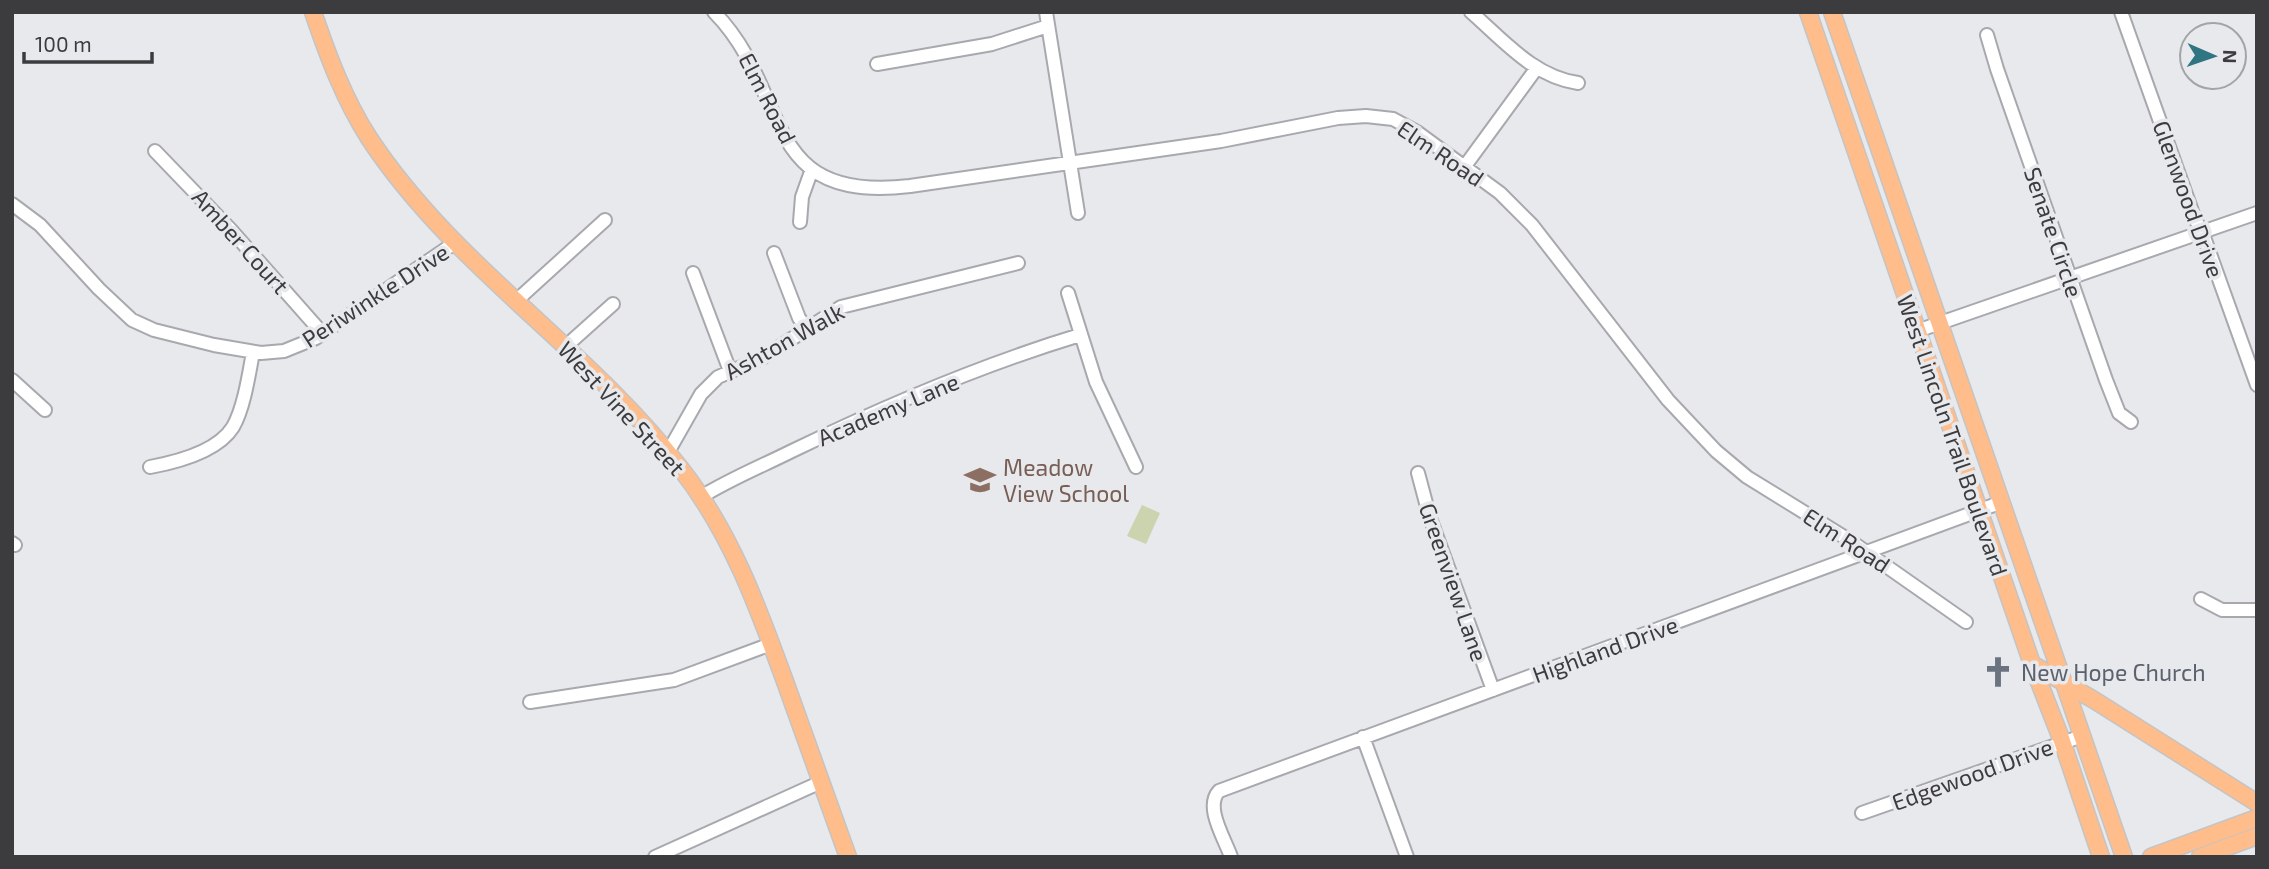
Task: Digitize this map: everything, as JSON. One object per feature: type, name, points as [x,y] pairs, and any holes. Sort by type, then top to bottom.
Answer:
[{"type":"main road","name":"West Vine Street","points":[[313,12],[340,84],[368,136],[408,190],[456,242],[624,405],[668,452],[701,497],[736,558],[754,597],[848,857]]},
{"type":"main road","name":"West Lincoln Trail Boulevard","points":[[1808,12],[2101,857]]},
{"type":"main road","name":"West Lincoln Trail Boulevard","points":[[1832,12],[2124,857]]},
{"type":"main road","points":[[2032,664],[2257,803]]},
{"type":"main road","points":[[2151,857],[2257,818]]},
{"type":"main road","points":[[2200,857],[2257,836]]},
{"type":"street","name":"Elm Road","points":[[714,12],[748,55],[787,142],[812,169],[846,185],[884,189],[1221,141],[1338,118],[1366,116],[1405,125],[1500,193],[1532,225],[1668,400],[1716,451],[1747,477],[1867,552],[1966,622]]},
{"type":"street","points":[[1471,12],[1536,69],[1578,83]]},
{"type":"street","name":"Glenwood Drive","points":[[2121,12],[2257,385]]},
{"type":"street","points":[[877,64],[992,44],[1047,19],[1078,213]]},
{"type":"street","name":"Senate Circle","points":[[1987,35],[2069,278],[2116,407],[2124,418],[2131,422]]},
{"type":"street","points":[[1465,166],[1536,69]]},
{"type":"street","name":"Amber Court","points":[[155,151],[231,230],[323,334]]},
{"type":"street","points":[[800,222],[802,197],[812,169]]},
{"type":"street","name":"Periwinkle Drive","points":[[12,204],[40,225],[99,289],[132,320],[154,330],[253,352],[284,351],[305,344],[456,242]]},
{"type":"street","points":[[1917,331],[2257,213]]},
{"type":"street","points":[[516,301],[605,220]]},
{"type":"street","points":[[774,253],[799,318],[807,329]]},
{"type":"street","name":"Ashton Walk","points":[[668,452],[701,394],[718,377],[762,358],[841,307],[1018,262]]},
{"type":"street","points":[[693,273],[730,371]]},
{"type":"street","points":[[1068,293],[1097,382],[1136,467]]},
{"type":"street","points":[[565,347],[613,304]]},
{"type":"street","name":"Academy Lane","points":[[701,497],[892,405],[1080,335]]},
{"type":"street","points":[[150,467],[177,460],[210,446],[226,435],[239,411],[253,352]]},
{"type":"street","points":[[12,380],[45,410]]},
{"type":"street","name":"Greenview Lane","points":[[1418,473],[1430,518],[1493,690]]},
{"type":"street","name":"Highland Drive","points":[[1231,857],[1214,813],[1213,801],[1219,791],[2002,502]]},
{"type":"street","points":[[2201,599],[2221,611],[2257,610]]},
{"type":"street","points":[[530,702],[674,680],[771,644]]},
{"type":"street","name":"Edgewood Drive","points":[[1862,813],[2082,736]]},
{"type":"street","points":[[1363,737],[1407,857]]},
{"type":"street","points":[[655,857],[821,782]]},
{"type":"green space","points":[[1142,505],[1160,513],[1146,544],[1127,536]]},
{"type":"place","name":"Meadow View School","points":[[980,480]]},
{"type":"place","name":"New Hope Church","points":[[1998,672]]}]
